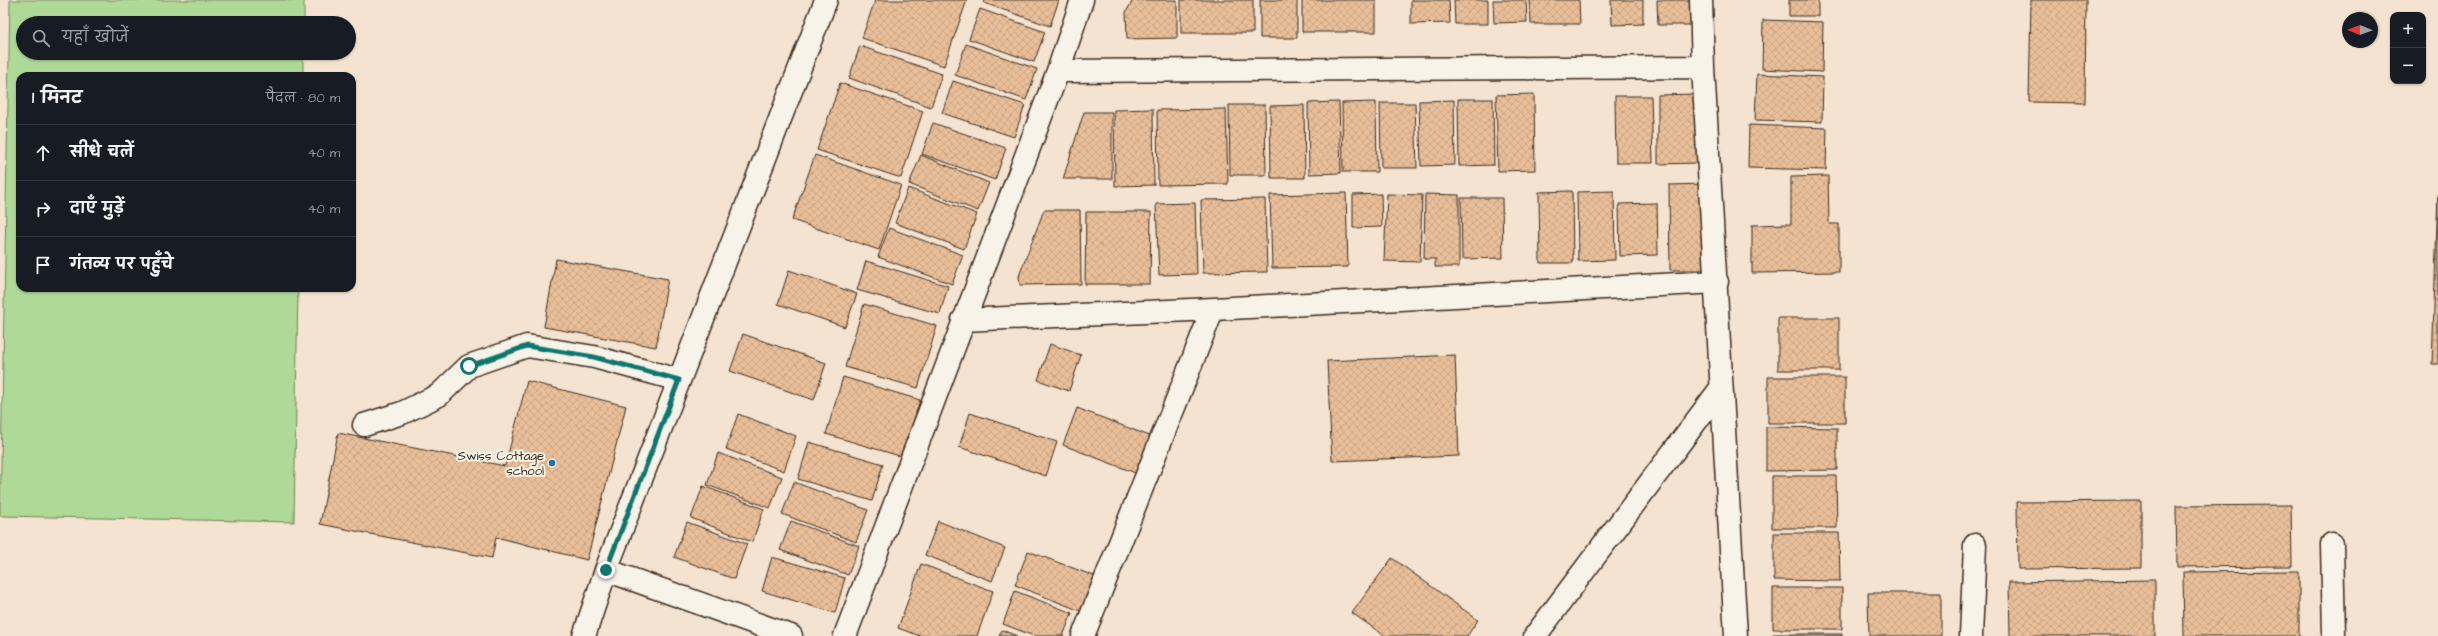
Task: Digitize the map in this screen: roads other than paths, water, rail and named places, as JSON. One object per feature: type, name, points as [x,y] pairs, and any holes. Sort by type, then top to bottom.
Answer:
[{"type":"street","points":[[584,636],[606,570],[826,0]]},
{"type":"street","points":[[845,636],[1058,71],[1082,0]]},
{"type":"street","points":[[1701,0],[1703,67],[1717,282],[1721,388],[1736,636]]},
{"type":"street","points":[[1058,71],[1703,67]]},
{"type":"street","points":[[963,320],[1213,309],[1717,282]]},
{"type":"street","points":[[1083,636],[1213,309]]},
{"type":"street","points":[[364,425],[402,413],[439,394],[469,366],[527,346],[594,357],[679,380]]},
{"type":"street","points":[[1535,636],[1721,388]]},
{"type":"street","points":[[2332,544],[2334,636]]},
{"type":"street","points":[[1971,636],[1975,545]]},
{"type":"street","points":[[606,570],[791,636]]},
{"type":"place","name":"Swiss Cottage school","points":[[552,463]]}]
